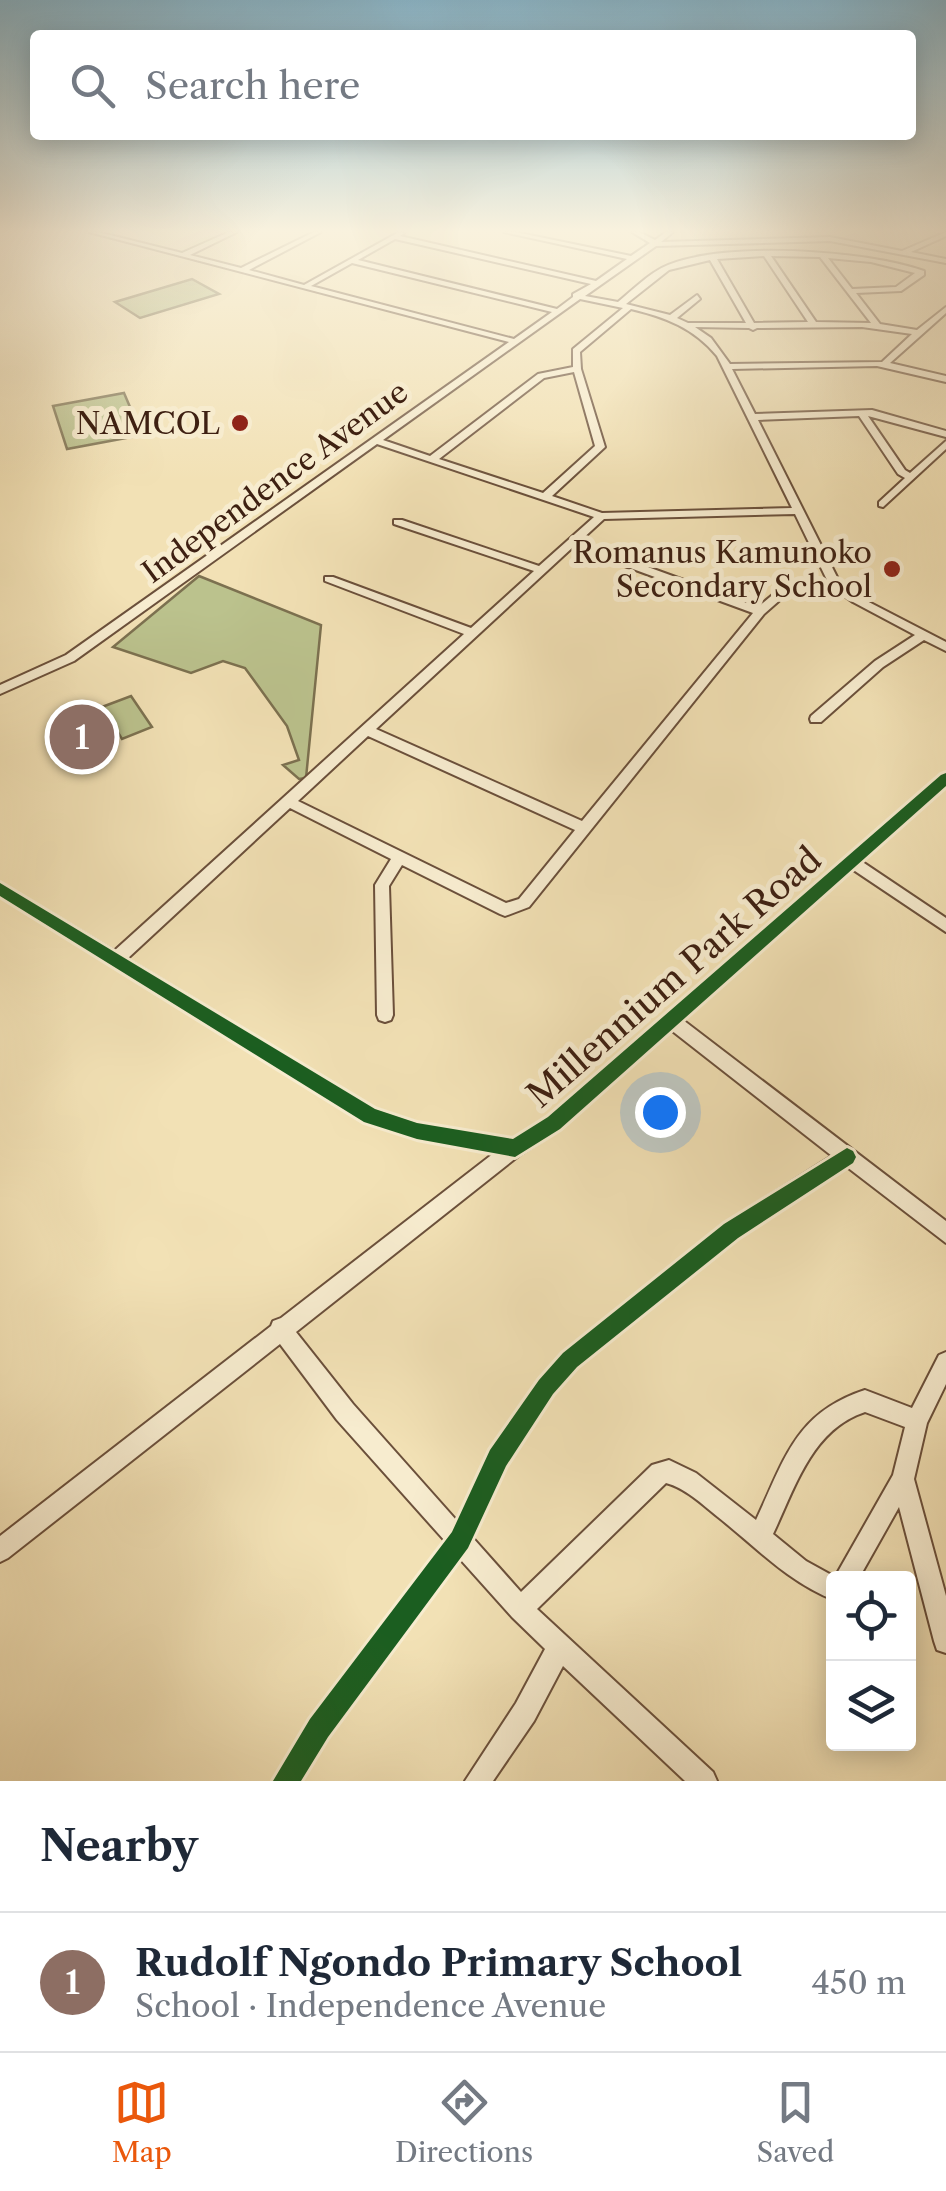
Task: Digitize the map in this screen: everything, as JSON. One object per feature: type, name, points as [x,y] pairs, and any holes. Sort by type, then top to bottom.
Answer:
[{"type":"street","points":[[415,315],[513,341]]},
{"type":"street","name":"Independence Avenue","points":[[0,690],[70,658],[550,315]]},
{"type":"street","points":[[545,497],[600,447],[577,369],[578,348],[614,315]]},
{"type":"street","points":[[655,315],[688,324],[753,328],[876,324],[918,333]]},
{"type":"street","points":[[671,319],[676,315]]},
{"type":"street","points":[[745,315],[753,328]]},
{"type":"street","points":[[807,315],[815,326]]},
{"type":"street","points":[[869,315],[876,324]]},
{"type":"street","points":[[884,363],[939,315]]},
{"type":"street","points":[[688,324],[707,336],[727,367],[834,583],[856,600],[946,647]]},
{"type":"street","points":[[727,367],[884,363],[946,378]]},
{"type":"street","points":[[431,460],[548,372],[577,369]]},
{"type":"street","points":[[752,416],[862,413],[946,434]]},
{"type":"street","points":[[862,413],[901,472],[911,477]]},
{"type":"street","points":[[377,441],[600,516],[798,511]]},
{"type":"street","points":[[883,504],[946,444]]},
{"type":"street","points":[[116,960],[292,803],[600,516]]},
{"type":"street","points":[[398,522],[540,570]]},
{"type":"street","points":[[570,542],[760,612]]},
{"type":"street","points":[[329,578],[472,634]]},
{"type":"street","points":[[292,803],[398,860],[508,910],[524,903],[760,612],[786,589],[834,583]]},
{"type":"street","points":[[816,719],[878,664],[924,635]]},
{"type":"street","points":[[369,730],[584,828]]},
{"type":"street","name":"Millennium Park Road","points":[[0,889],[370,1116],[417,1130],[514,1148],[554,1123],[672,1022],[946,778]]},
{"type":"street","points":[[385,1015],[382,886],[398,860]]},
{"type":"street","points":[[852,862],[946,926]]},
{"type":"street","points":[[672,1022],[946,1233]]},
{"type":"street","points":[[0,1550],[105,1472],[280,1328],[514,1148]]},
{"type":"street","points":[[286,1781],[319,1728],[460,1540],[498,1458],[546,1387],[570,1360],[731,1231],[847,1157]]},
{"type":"street","points":[[280,1328],[345,1412],[520,1608],[704,1781]]},
{"type":"street","points":[[850,1571],[902,1480],[917,1421],[946,1362]]},
{"type":"street","points":[[761,1535],[811,1434],[825,1421],[865,1401],[917,1421]]},
{"type":"street","points":[[520,1608],[664,1471],[676,1473],[761,1535],[818,1584],[826,1586]]},
{"type":"street","points":[[902,1480],[946,1641]]},
{"type":"street","points":[[478,1781],[526,1712],[559,1648]]},
{"type":"green space","points":[[124,393],[142,435],[67,449],[53,406]]},
{"type":"green space","points":[[199,576],[321,625],[306,778],[299,779],[283,765],[299,760],[287,726],[245,668],[223,661],[191,673],[113,647]]},
{"type":"green space","points":[[131,696],[152,727],[122,739],[102,707]]},
{"type":"cycle path","points":[[0,889],[370,1116],[417,1131],[515,1148],[554,1123],[946,778]]},
{"type":"cycle path","points":[[286,1781],[319,1728],[460,1540],[498,1458],[546,1387],[570,1360],[731,1231],[847,1157]]},
{"type":"place","name":"NAMCOL","points":[[240,423]]},
{"type":"place","name":"Romanus Kamunoko Secondary School","points":[[892,569]]},
{"type":"place","name":"Rudolf Ngondo Primary School","points":[[82,737]]}]
